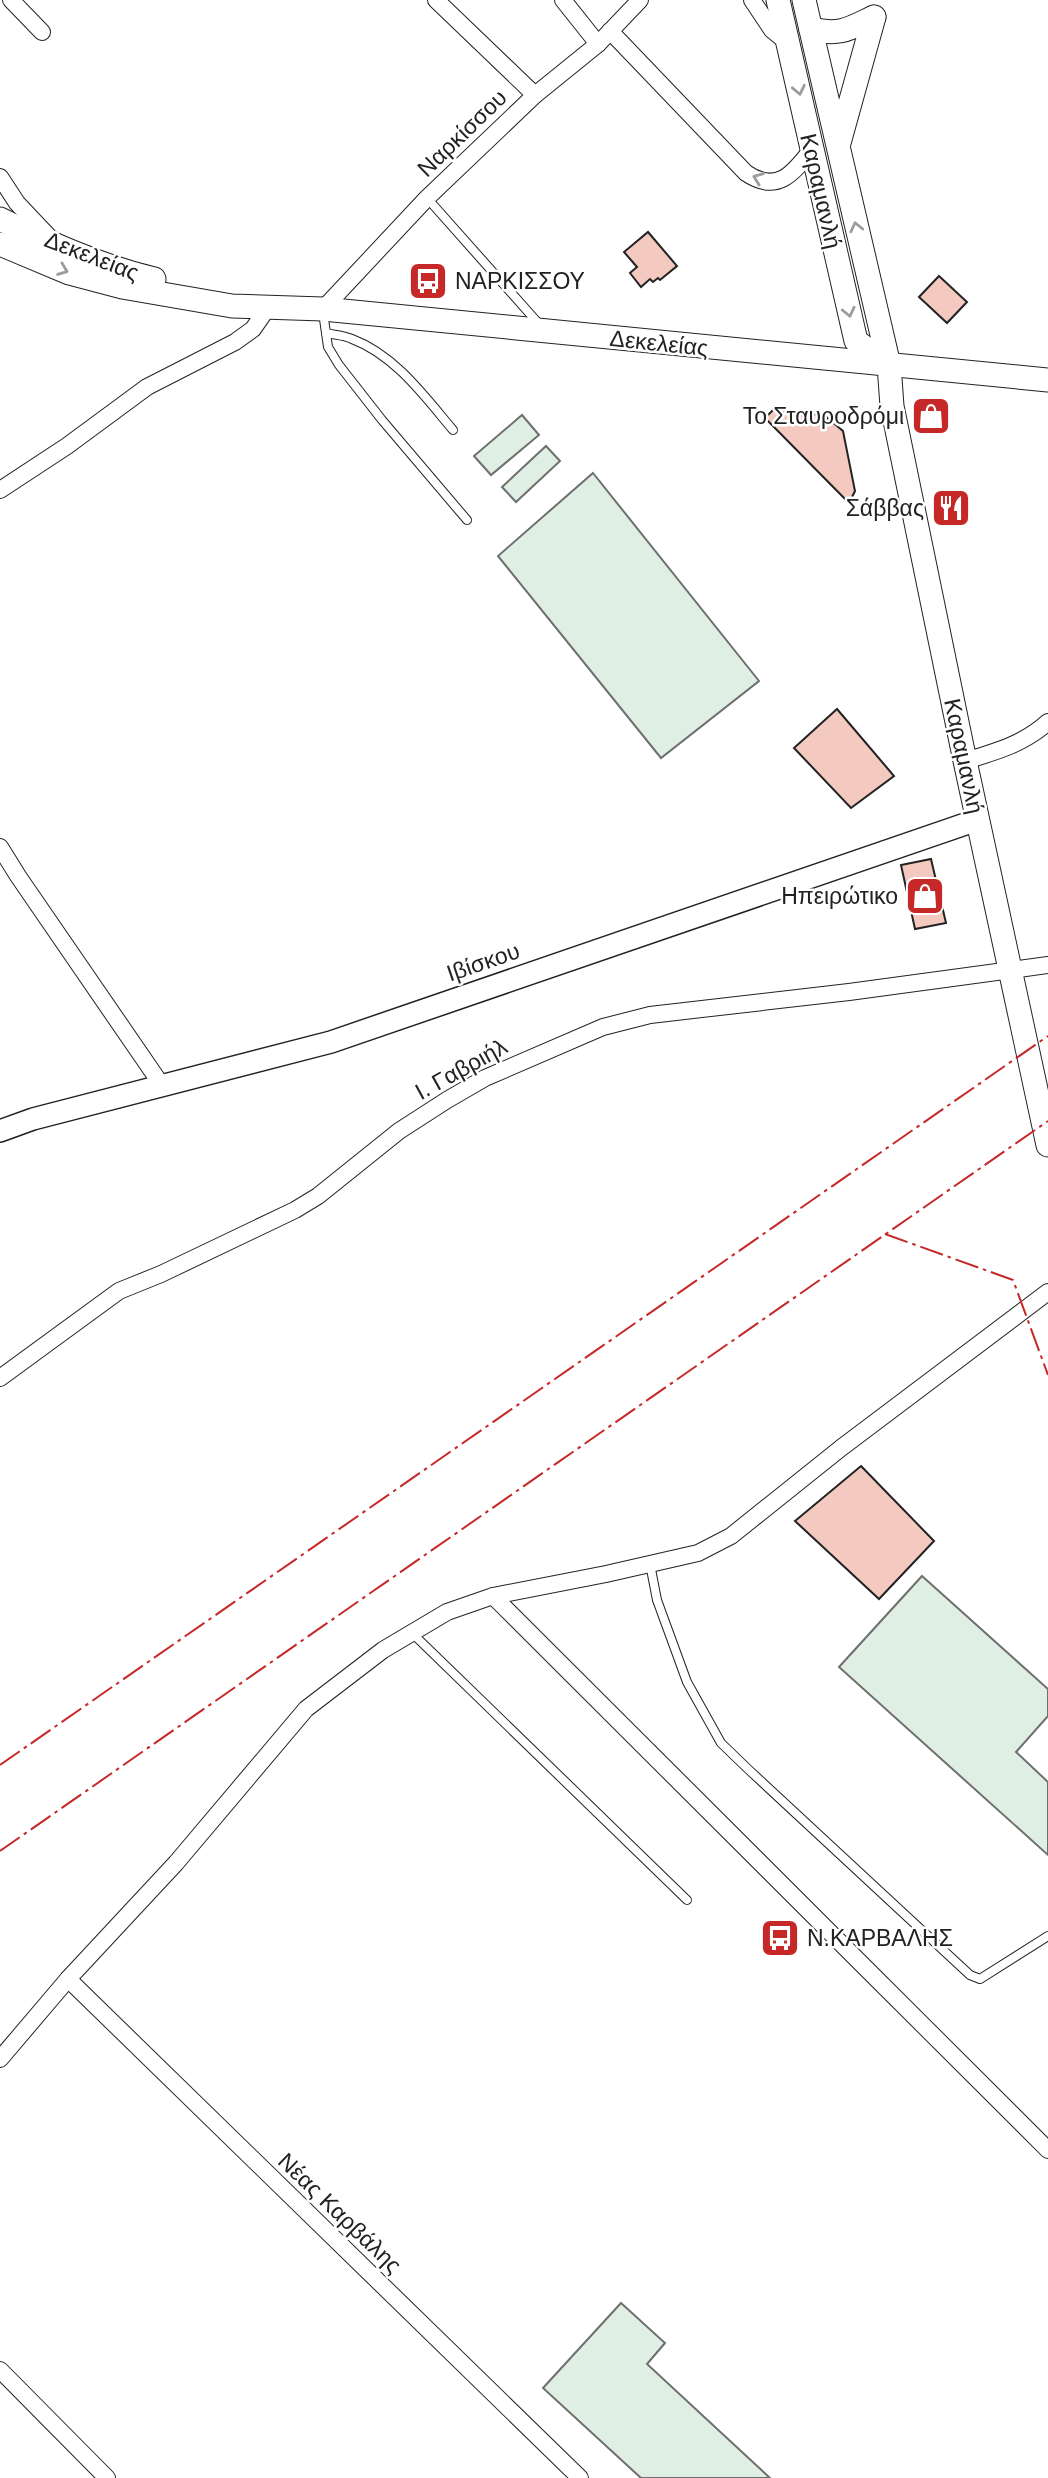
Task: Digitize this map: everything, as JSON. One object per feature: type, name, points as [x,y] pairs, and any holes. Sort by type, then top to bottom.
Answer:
[{"type":"main road","name":"Καραμανλή","points":[[778,0],[856,341],[889,365]]},
{"type":"main road","name":"Καραμανλή","points":[[804,0],[889,365],[892,406],[977,820],[1048,1145]]},
{"type":"main road","points":[[811,29],[830,34],[849,29],[877,9]]},
{"type":"main road","points":[[838,146],[877,9]]},
{"type":"main road","name":"Δεκελείας","points":[[0,219],[130,273],[233,295],[269,306]]},
{"type":"main road","name":"Δεκελείας","points":[[0,244],[69,273],[122,287],[232,306],[323,309],[1048,380]]},
{"type":"street","points":[[436,0],[534,95]]},
{"type":"street","points":[[563,0],[598,44]]},
{"type":"street","points":[[752,0],[772,30],[788,43]]},
{"type":"street","name":"Ναρκίσσου","points":[[323,309],[427,198],[534,95],[598,44],[633,2]]},
{"type":"street","points":[[8,6],[42,32]]},
{"type":"street","points":[[610,31],[746,173],[757,180],[771,183],[792,174],[812,149]]},
{"type":"street","points":[[0,177],[17,203],[56,244]]},
{"type":"street","points":[[0,490],[147,387],[235,342],[253,329],[269,306]]},
{"type":"street","points":[[965,761],[1010,747],[1028,738],[1048,722]]},
{"type":"street","name":"Ιβίσκου","points":[[0,1131],[33,1119],[331,1042],[977,820]]},
{"type":"street","points":[[0,847],[163,1087]]},
{"type":"street","name":"Ι. Γαβριήλ","points":[[0,1377],[119,1291],[161,1274],[295,1210],[318,1196],[398,1131],[447,1100],[496,1072],[603,1027],[650,1015],[1048,965]]},
{"type":"street","points":[[0,2059],[68,1979],[176,1863],[306,1709],[383,1650],[447,1612],[493,1596],[698,1553],[731,1536],[841,1448],[1048,1292]]},
{"type":"street","points":[[493,1596],[1048,2150]]},
{"type":"street","name":"Νέας Καρβάλης","points":[[68,1979],[580,2478]]},
{"type":"street","points":[[0,2370],[107,2478]]},
{"type":"lane","points":[[427,198],[545,331]]},
{"type":"lane","points":[[323,309],[328,347],[339,365],[467,520]]},
{"type":"lane","points":[[326,333],[351,338],[371,348],[410,380],[453,430]]},
{"type":"lane","points":[[650,1564],[657,1600],[687,1682],[721,1742],[759,1779],[970,1975],[981,1979],[1048,1936]]},
{"type":"lane","points":[[412,1633],[687,1900]]},
{"type":"green space","points":[[522,415],[539,435],[491,475],[474,456]]},
{"type":"green space","points":[[546,446],[560,461],[516,502],[502,487]]},
{"type":"green space","points":[[593,473],[759,681],[661,758],[498,556]]},
{"type":"green space","points":[[922,1576],[1048,1689],[1048,1716],[1016,1752],[1048,1782],[1048,1855],[839,1667]]},
{"type":"green space","points":[[621,2303],[665,2343],[647,2364],[770,2478],[641,2478],[543,2388]]},
{"type":"building","points":[[648,232],[677,266],[660,280],[658,278],[653,282],[650,279],[641,287],[630,273],[637,267],[624,252]]},
{"type":"building","points":[[939,276],[967,302],[947,323],[919,297]]},
{"type":"building","points":[[774,409],[825,416],[843,431],[855,491],[849,503],[765,418]]},
{"type":"building","points":[[837,709],[894,776],[851,808],[794,748]]},
{"type":"building","points":[[931,859],[946,923],[915,929],[901,865]]},
{"type":"building","points":[[861,1466],[934,1541],[879,1599],[795,1521]]},
{"type":"power","points":[[0,1765],[1048,1036]]},
{"type":"power","points":[[0,1851],[1048,1121]]},
{"type":"power","points":[[885,1234],[1013,1280],[1048,1375]]},
{"type":"place","name":"ΝΑΡΚΙΣΣΟΥ","points":[[428,281]]},
{"type":"place","name":"Το Σταυροδρόμι","points":[[931,416]]},
{"type":"place","name":"Σάββας","points":[[951,508]]},
{"type":"place","name":"Ηπειρώτικο","points":[[925,896]]},
{"type":"place","name":"Ν.ΚΑΡΒΑΛΗΣ","points":[[780,1938]]}]
